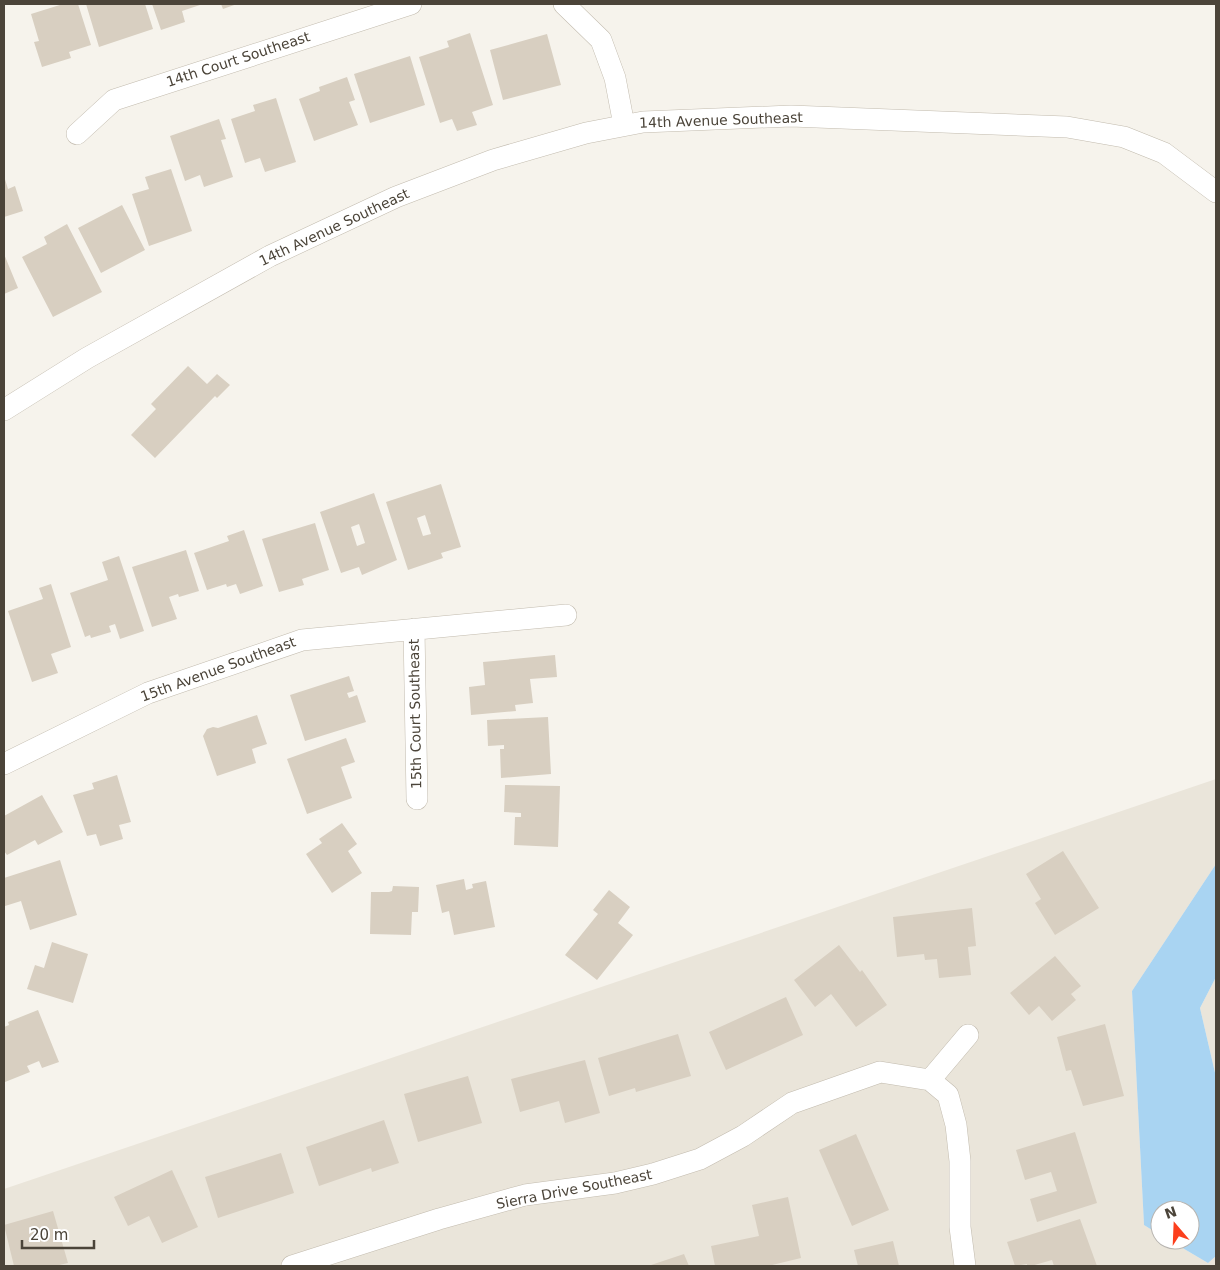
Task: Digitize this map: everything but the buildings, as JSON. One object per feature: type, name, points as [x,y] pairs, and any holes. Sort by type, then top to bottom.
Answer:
[{"type":"street","name":"14th Court Southeast","points":[[77,134],[114,100],[411,4]]},
{"type":"street","points":[[564,4],[601,40],[615,78],[624,125]]},
{"type":"street","name":"14th Avenue Southeast","points":[[4,410],[87,358],[270,256],[396,197],[493,160],[586,132],[624,125],[643,122],[791,116],[1066,127],[1124,137],[1164,153],[1216,192]]},
{"type":"street","name":"15th Avenue Southeast","points":[[4,764],[148,693],[302,640],[566,615]]},
{"type":"street","name":"15th Court Southeast","points":[[414,629],[417,799]]},
{"type":"street","points":[[965,1266],[960,1227],[960,1161],[956,1125],[948,1095],[930,1080],[968,1034]]},
{"type":"street","name":"Sierra Drive Southeast","points":[[292,1266],[438,1220],[525,1196],[615,1183],[653,1174],[700,1159],[743,1136],[792,1103],[880,1072],[930,1080]]},
{"type":"shaded area","points":[[1216,779],[1216,864],[1132,991],[1144,1225],[1150,1229],[1150,1250],[1186,1250],[1208,1263],[1216,1256],[1216,1266],[4,1266],[4,1189]]},
{"type":"shaded area","points":[[1216,977],[1216,1077],[1200,1008]]},
{"type":"water","points":[[1216,864],[1216,977],[1200,1008],[1216,1077],[1216,1256],[1208,1263],[1186,1250],[1200,1250],[1200,1200],[1150,1200],[1150,1229],[1144,1225],[1132,991]]}]
